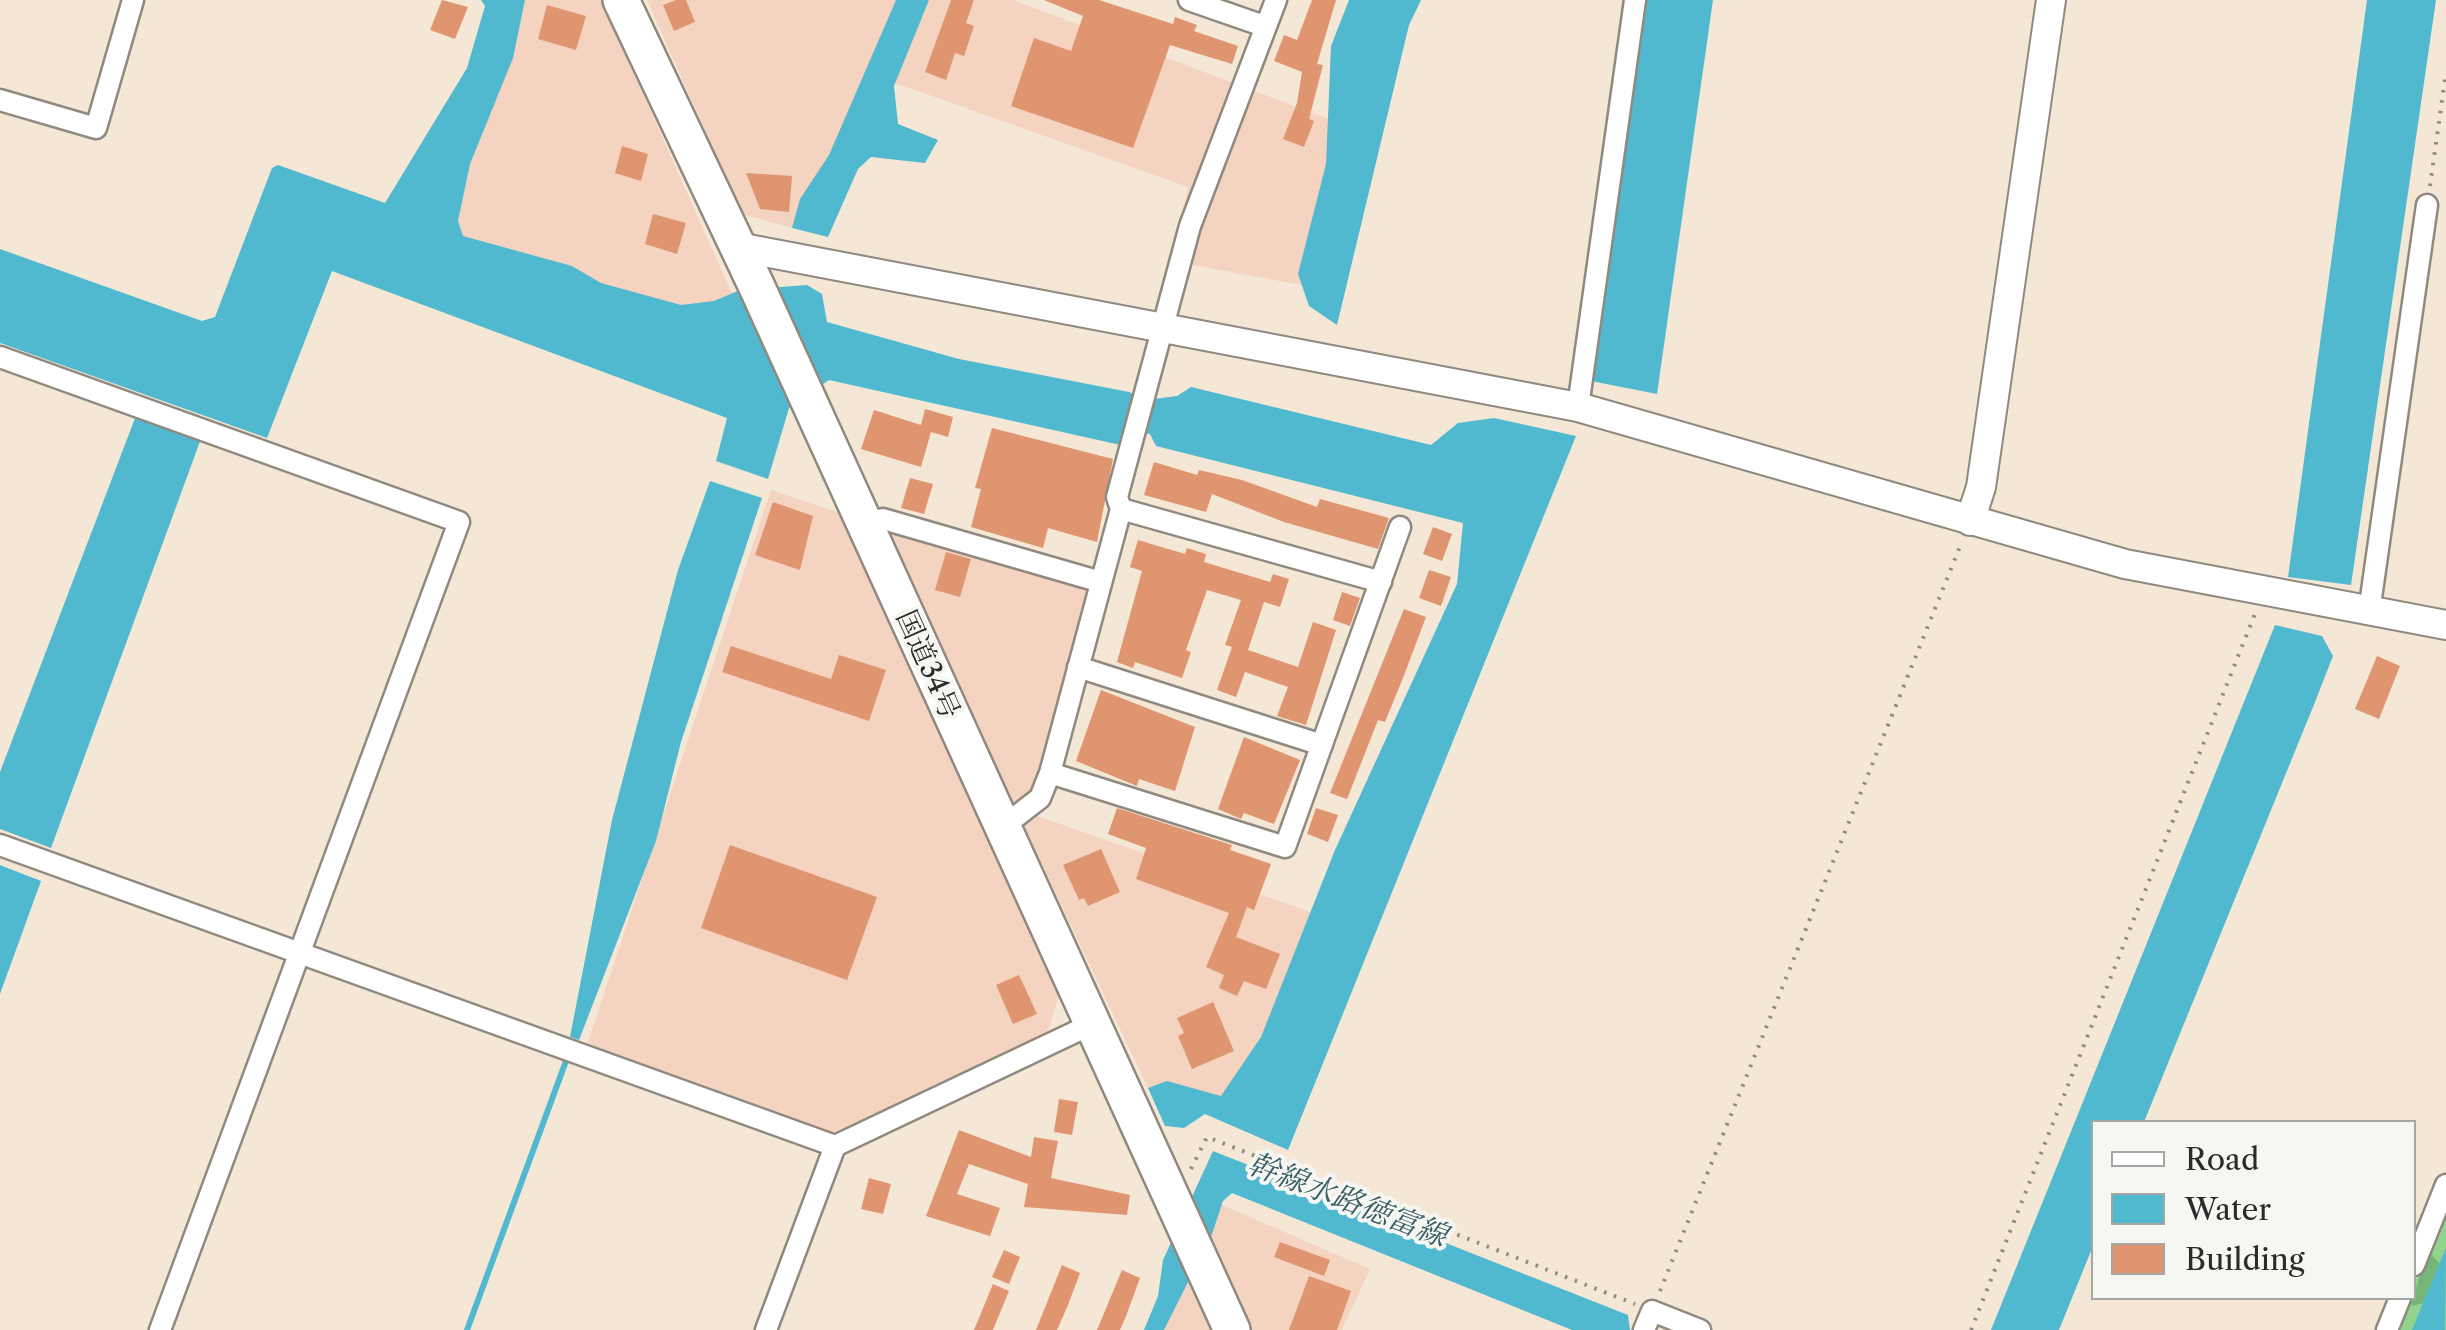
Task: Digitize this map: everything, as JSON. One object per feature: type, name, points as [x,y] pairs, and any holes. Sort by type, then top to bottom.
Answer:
[{"type":"highway","name":"国道34号","points":[[620,0],[756,285],[1000,829],[1232,1330]]},
{"type":"street","points":[[0,100],[96,128],[134,0]]},
{"type":"street","points":[[1188,0],[1264,26]]},
{"type":"street","points":[[1000,829],[1040,798],[1050,773],[1121,509],[1118,497],[1159,352],[1159,327],[1220,137],[1276,0]]},
{"type":"street","points":[[1578,407],[1635,0]]},
{"type":"street","points":[[1970,521],[1981,487],[2051,0]]},
{"type":"street","points":[[2368,612],[2427,205]]},
{"type":"street","points":[[738,247],[1578,407],[2125,564],[2446,624]]},
{"type":"street","points":[[0,356],[459,522],[160,1330]]},
{"type":"street","points":[[1121,509],[1381,582]]},
{"type":"street","points":[[865,526],[884,520],[1101,582]]},
{"type":"street","points":[[1050,773],[1285,847],[1400,526]]},
{"type":"street","points":[[1078,667],[1322,745]]},
{"type":"street","points":[[0,844],[834,1146]]},
{"type":"street","points":[[766,1330],[834,1146],[1092,1024]]},
{"type":"street","points":[[2416,1259],[2446,1185]]},
{"type":"street","points":[[2387,1330],[2399,1300]]},
{"type":"street","points":[[1647,1323],[1700,1330]]},
{"type":"path","points":[[2427,205],[2446,72]]},
{"type":"path","points":[[1177,1208],[1206,1137],[1647,1323],[1970,521]]},
{"type":"path","points":[[1971,1330],[2263,592]]},
{"type":"shaded area","points":[[512,0],[601,0],[738,307],[655,310],[436,240]]},
{"type":"shaded area","points":[[647,0],[1013,0],[1337,122],[1307,286],[1171,261],[1188,187],[884,79],[792,228],[742,214]]},
{"type":"shaded area","points":[[771,490],[840,513],[1059,994],[1047,1035],[827,1135],[586,1048]]},
{"type":"shaded area","points":[[880,523],[1089,586],[1032,814],[1327,918],[1231,1115],[1148,1088]]},
{"type":"shaded area","points":[[1215,1202],[1370,1269],[1342,1330],[1152,1330]]},
{"type":"green space","points":[[2446,1206],[2446,1330],[2395,1330],[2407,1300],[2416,1300],[2416,1279]]},
{"type":"green space","points":[[2432,1255],[2440,1264],[2423,1303],[2412,1306],[2410,1300],[2416,1300],[2423,1261]]},
{"type":"water","points":[[481,0],[525,0],[513,58],[470,164],[458,221],[463,236],[572,266],[601,283],[681,305],[714,301],[740,290],[807,285],[822,294],[827,322],[959,359],[1129,392],[1146,400],[1177,396],[1191,387],[1431,445],[1458,423],[1494,418],[1576,436],[1288,1150],[1205,1114],[1184,1128],[1165,1126],[1148,1088],[1167,1081],[1221,1096],[1261,1037],[1335,850],[1457,584],[1463,523],[1156,446],[1150,434],[1129,431],[1125,446],[829,380],[789,408],[768,479],[716,461],[727,418],[332,271],[267,438],[0,343],[0,249],[202,321],[215,317],[272,168],[278,165],[385,203],[467,68],[485,6]]},
{"type":"water","points":[[896,0],[929,0],[894,86],[898,124],[938,140],[925,163],[871,157],[858,169],[828,237],[792,228],[800,199],[829,155]]},
{"type":"water","points":[[1349,0],[1421,0],[1409,25],[1337,325],[1309,306],[1298,274],[1326,164],[1331,46]]},
{"type":"water","points":[[1647,0],[1713,0],[1657,394],[1591,381]]},
{"type":"water","points":[[2367,0],[2436,0],[2351,585],[2288,577]]},
{"type":"water","points":[[137,413],[202,436],[51,848],[0,829],[0,772]]},
{"type":"water","points":[[710,481],[762,498],[681,742],[656,841],[579,1040],[570,1037],[612,820],[678,570]]},
{"type":"water","points":[[2275,625],[2322,636],[2333,656],[2145,1120],[2091,1120],[2091,1251],[2059,1330],[1991,1330]]},
{"type":"water","points":[[0,865],[41,881],[0,994]]},
{"type":"water","points":[[1213,1151],[1628,1315],[1630,1330],[1572,1330],[1232,1193],[1223,1201],[1212,1234],[1164,1330],[1144,1330],[1158,1296],[1163,1260]]},
{"type":"water","points":[[2446,1248],[2445,1330],[2412,1330],[2423,1303]]},
{"type":"building","points":[[442,0],[468,7],[455,39],[430,30]]},
{"type":"building","points":[[686,0],[695,22],[674,31],[663,5]]},
{"type":"building","points":[[951,0],[974,0],[966,23],[974,26],[964,56],[955,53],[946,80],[925,72]]},
{"type":"building","points":[[1044,0],[1099,0],[1173,24],[1175,17],[1197,25],[1194,31],[1238,46],[1232,64],[1170,45],[1133,148],[1011,106],[1034,38],[1071,51],[1083,16]]},
{"type":"building","points":[[1312,0],[1336,0],[1317,64],[1323,65],[1309,119],[1314,121],[1304,147],[1283,139],[1297,103],[1302,72],[1274,61],[1284,35],[1297,40]]},
{"type":"building","points":[[547,5],[586,16],[576,50],[538,39]]},
{"type":"building","points":[[622,146],[648,154],[641,181],[615,173]]},
{"type":"building","points":[[746,173],[792,176],[789,212],[760,209]]},
{"type":"building","points":[[653,214],[686,223],[677,254],[645,244]]},
{"type":"building","points":[[925,409],[953,417],[948,437],[931,432],[921,467],[861,449],[874,410],[921,425]]},
{"type":"building","points":[[992,428],[1113,459],[1097,542],[1048,528],[1043,548],[971,527],[981,489],[975,488]]},
{"type":"building","points":[[1154,462],[1197,475],[1199,470],[1242,480],[1317,507],[1320,499],[1389,518],[1378,549],[1284,522],[1212,494],[1206,512],[1144,495]]},
{"type":"building","points":[[910,478],[933,484],[924,514],[901,508]]},
{"type":"building","points":[[773,502],[813,516],[800,570],[755,555]]},
{"type":"building","points":[[1433,527],[1452,534],[1442,561],[1423,554]]},
{"type":"building","points":[[1138,540],[1185,554],[1187,548],[1206,554],[1204,562],[1270,582],[1273,574],[1289,579],[1280,607],[1264,602],[1248,650],[1298,667],[1313,622],[1336,630],[1306,725],[1277,716],[1288,687],[1245,672],[1236,697],[1217,690],[1232,647],[1225,645],[1241,600],[1207,590],[1186,650],[1191,652],[1182,678],[1135,662],[1133,668],[1117,662],[1142,571],[1130,567]]},
{"type":"building","points":[[946,552],[971,559],[960,597],[935,590]]},
{"type":"building","points":[[1429,570],[1451,577],[1441,606],[1419,598]]},
{"type":"building","points":[[1342,592],[1360,598],[1350,626],[1333,620]]},
{"type":"building","points":[[1404,609],[1426,617],[1385,722],[1378,720],[1347,799],[1330,793]]},
{"type":"building","points":[[731,646],[831,679],[839,655],[886,670],[869,721],[722,672]]},
{"type":"building","points":[[2377,656],[2400,666],[2379,719],[2355,709]]},
{"type":"building","points":[[1101,690],[1195,727],[1175,791],[1139,779],[1137,786],[1076,761]]},
{"type":"building","points":[[1244,737],[1300,760],[1274,824],[1244,813],[1241,819],[1218,809]]},
{"type":"building","points":[[1117,808],[1232,845],[1230,850],[1271,864],[1254,910],[1247,907],[1236,937],[1280,954],[1266,989],[1244,981],[1237,996],[1219,988],[1224,975],[1206,967],[1229,913],[1136,879],[1146,848],[1108,834]]},
{"type":"building","points":[[1316,808],[1338,815],[1328,842],[1307,834]]},
{"type":"building","points":[[730,845],[877,897],[847,980],[701,928]]},
{"type":"building","points":[[1101,849],[1120,892],[1088,906],[1084,898],[1079,900],[1063,865]]},
{"type":"building","points":[[1019,975],[1037,1014],[1013,1024],[996,985]]},
{"type":"building","points":[[1213,1002],[1234,1051],[1192,1069],[1178,1036],[1184,1033],[1177,1018]]},
{"type":"building","points":[[1059,1099],[1078,1102],[1072,1135],[1054,1132]]},
{"type":"building","points":[[959,1130],[1031,1157],[1034,1137],[1058,1141],[1051,1178],[1130,1195],[1127,1215],[1024,1207],[1028,1184],[969,1164],[957,1194],[1000,1208],[990,1236],[926,1216]]},
{"type":"building","points":[[869,1178],[891,1184],[883,1214],[861,1209]]},
{"type":"building","points":[[1280,1242],[1330,1260],[1324,1276],[1274,1257]]},
{"type":"building","points":[[1004,1250],[1020,1257],[1009,1284],[992,1277]]},
{"type":"building","points":[[1062,1265],[1080,1273],[1068,1305],[1057,1330],[1036,1330]]},
{"type":"building","points":[[1122,1270],[1140,1278],[1126,1316],[1120,1330],[1097,1330]]},
{"type":"building","points":[[1309,1276],[1351,1291],[1337,1330],[1289,1330]]},
{"type":"building","points":[[993,1284],[1009,1291],[993,1330],[974,1330]]},
{"type":"waterway","points":[[467,1330],[566,1061]]},
{"type":"water label","name":"幹線水路徳富線","points":[[1347,1201]]}]
